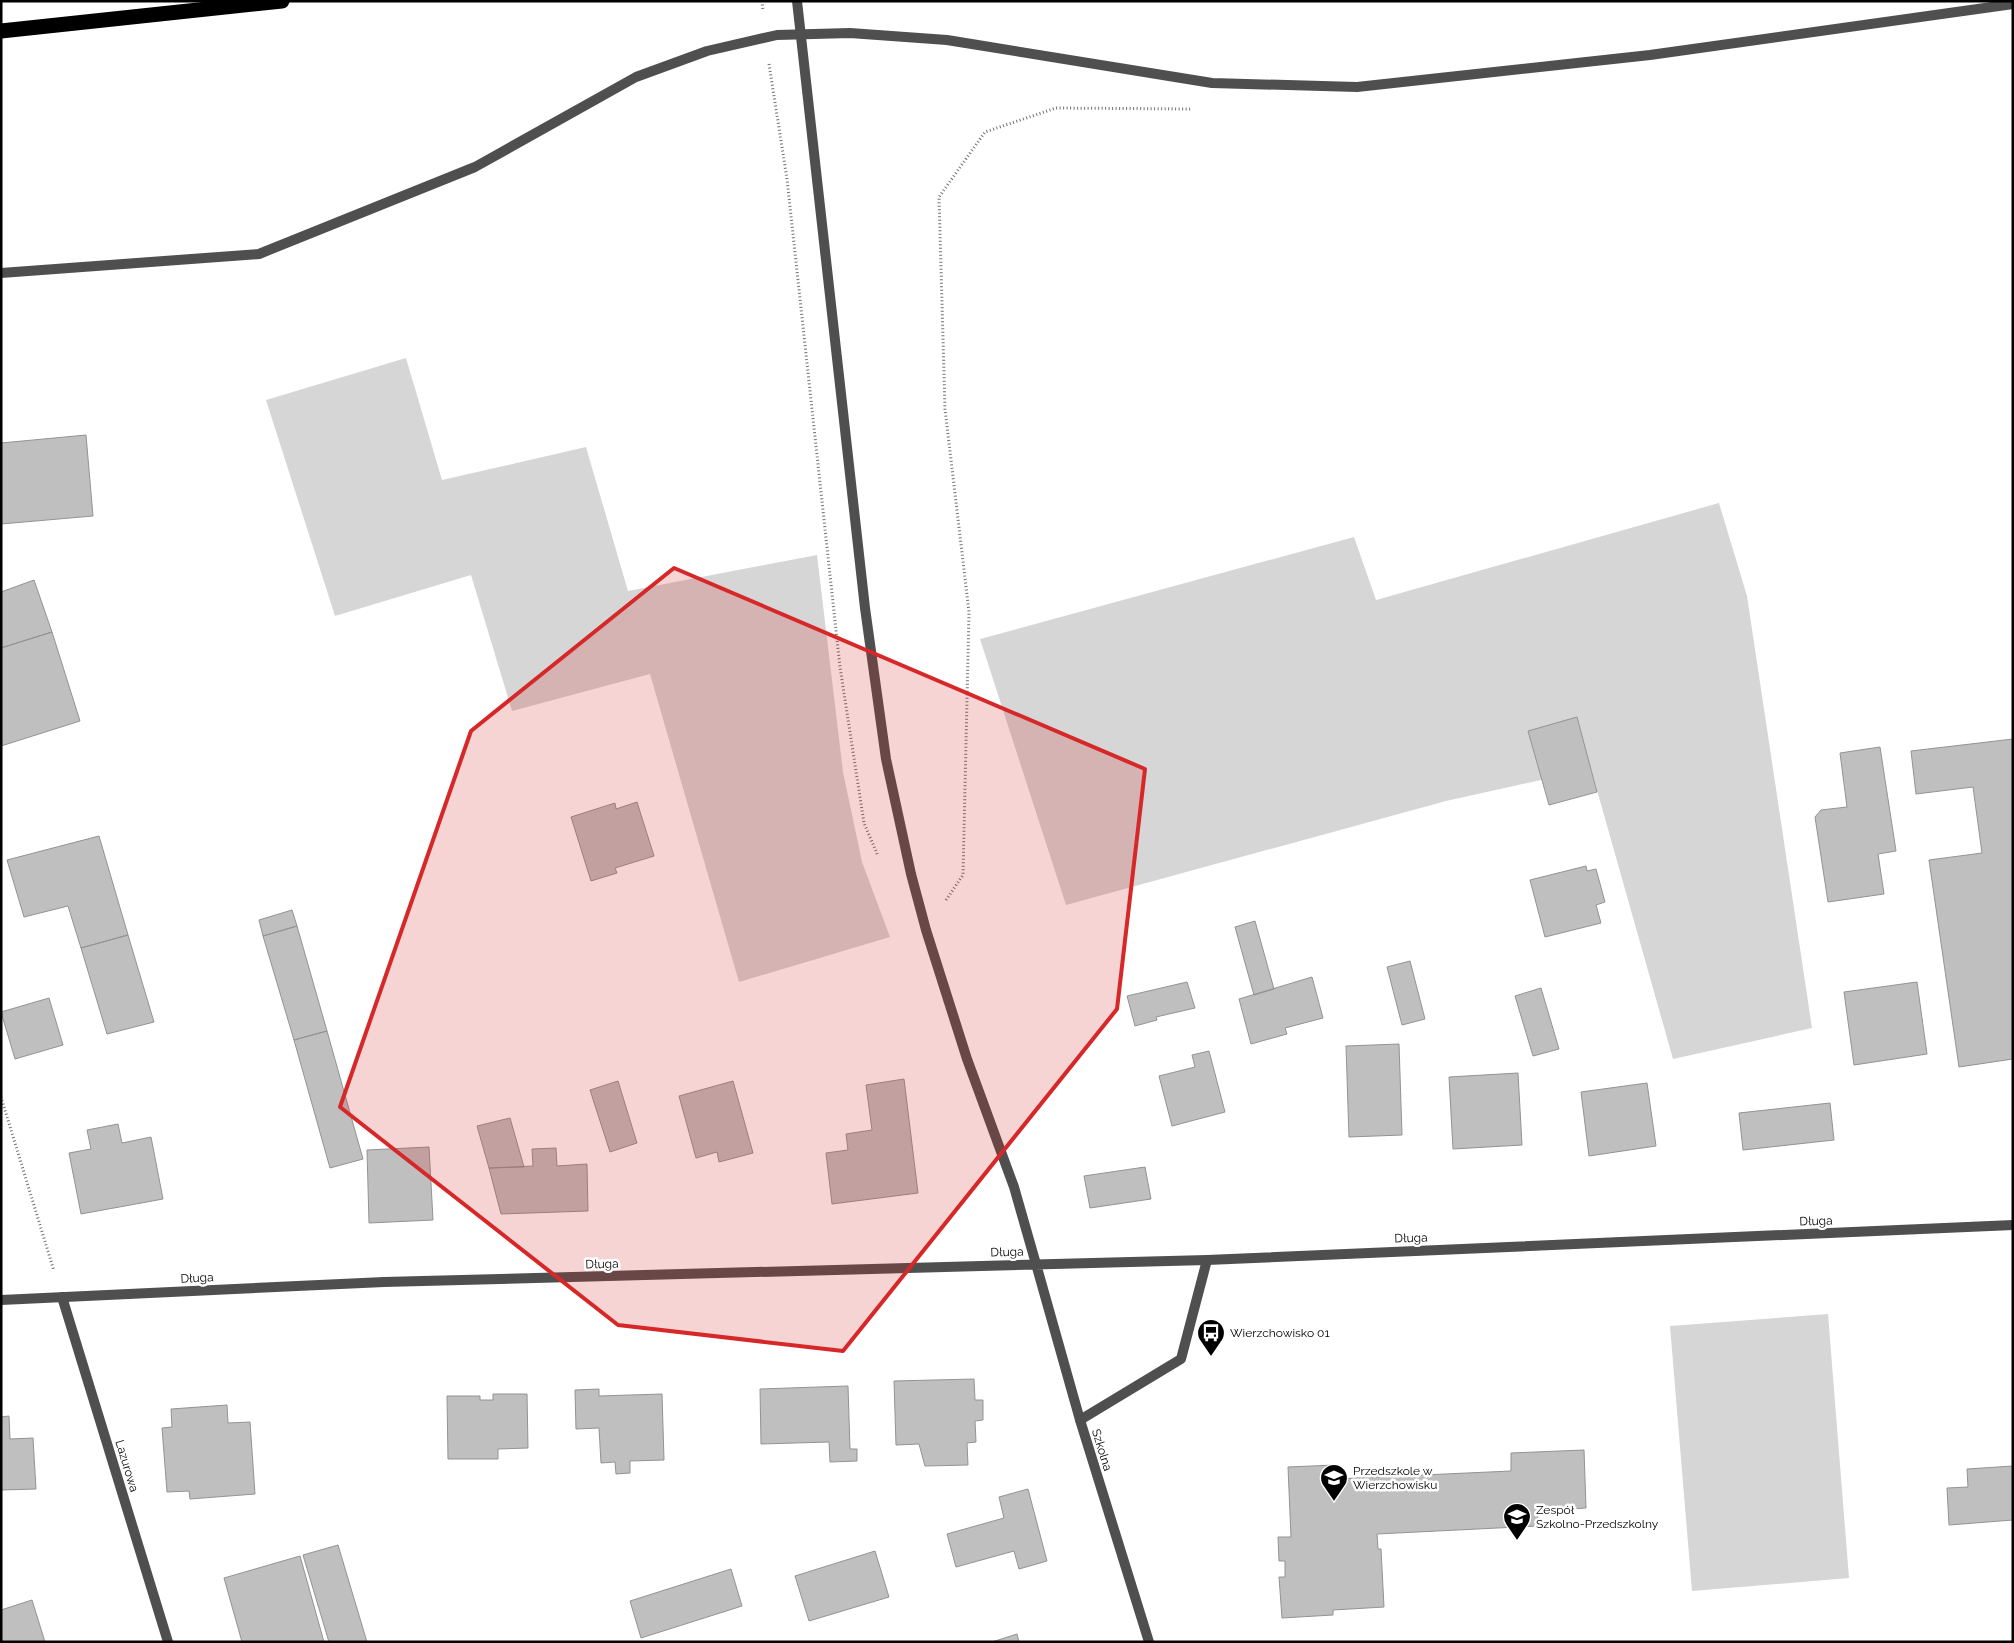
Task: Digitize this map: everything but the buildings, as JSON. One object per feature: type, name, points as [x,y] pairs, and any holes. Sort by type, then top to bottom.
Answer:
[{"type":"highway","points":[[1,31],[282,1]]},
{"type":"street","name":"Szkolna","points":[[797,1],[878,705],[897,814],[926,930],[976,1084],[1014,1187],[1080,1420],[1149,1642]]},
{"type":"street","points":[[1,273],[259,254],[475,167],[636,78],[707,51],[776,35],[850,33],[947,40],[1212,83],[1357,87],[1650,55],[2013,4]]},
{"type":"street","name":"Długa","points":[[1,1300],[384,1282],[1207,1260],[2013,1225]]},
{"type":"street","points":[[1080,1420],[1181,1359],[1207,1260]]},
{"type":"street","name":"Lazurowa","points":[[62,1297],[168,1642]]},
{"type":"path","points":[[926,930],[963,875],[969,622],[945,408],[938,198],[985,132],[1056,108],[1198,109],[1212,83]]},
{"type":"path","points":[[1,1097],[62,1297]]},
{"type":"highlighted area","points":[[674,568],[1145,769],[1117,1009],[843,1351],[618,1325],[340,1107],[471,731]]},
{"type":"shaded area","points":[[406,358],[442,480],[586,447],[628,591],[817,555],[843,772],[862,862],[890,937],[739,982],[650,674],[512,711],[471,575],[335,616],[266,400]]},
{"type":"shaded area","points":[[1719,503],[1747,596],[1812,1028],[1673,1059],[1591,769],[1446,801],[1066,905],[980,639],[1354,537],[1376,600]]},
{"type":"shaded area","points":[[1828,1314],[1849,1578],[1692,1591],[1670,1326]]},
{"type":"place","name":"Wierzchowisko 01","points":[[1211,1357]]},
{"type":"place","name":"Przedszkole w Wierzchowisku","points":[[1334,1502]]},
{"type":"place","name":"Zespół Szkolno-Przedszkolny","points":[[1517,1541]]}]
